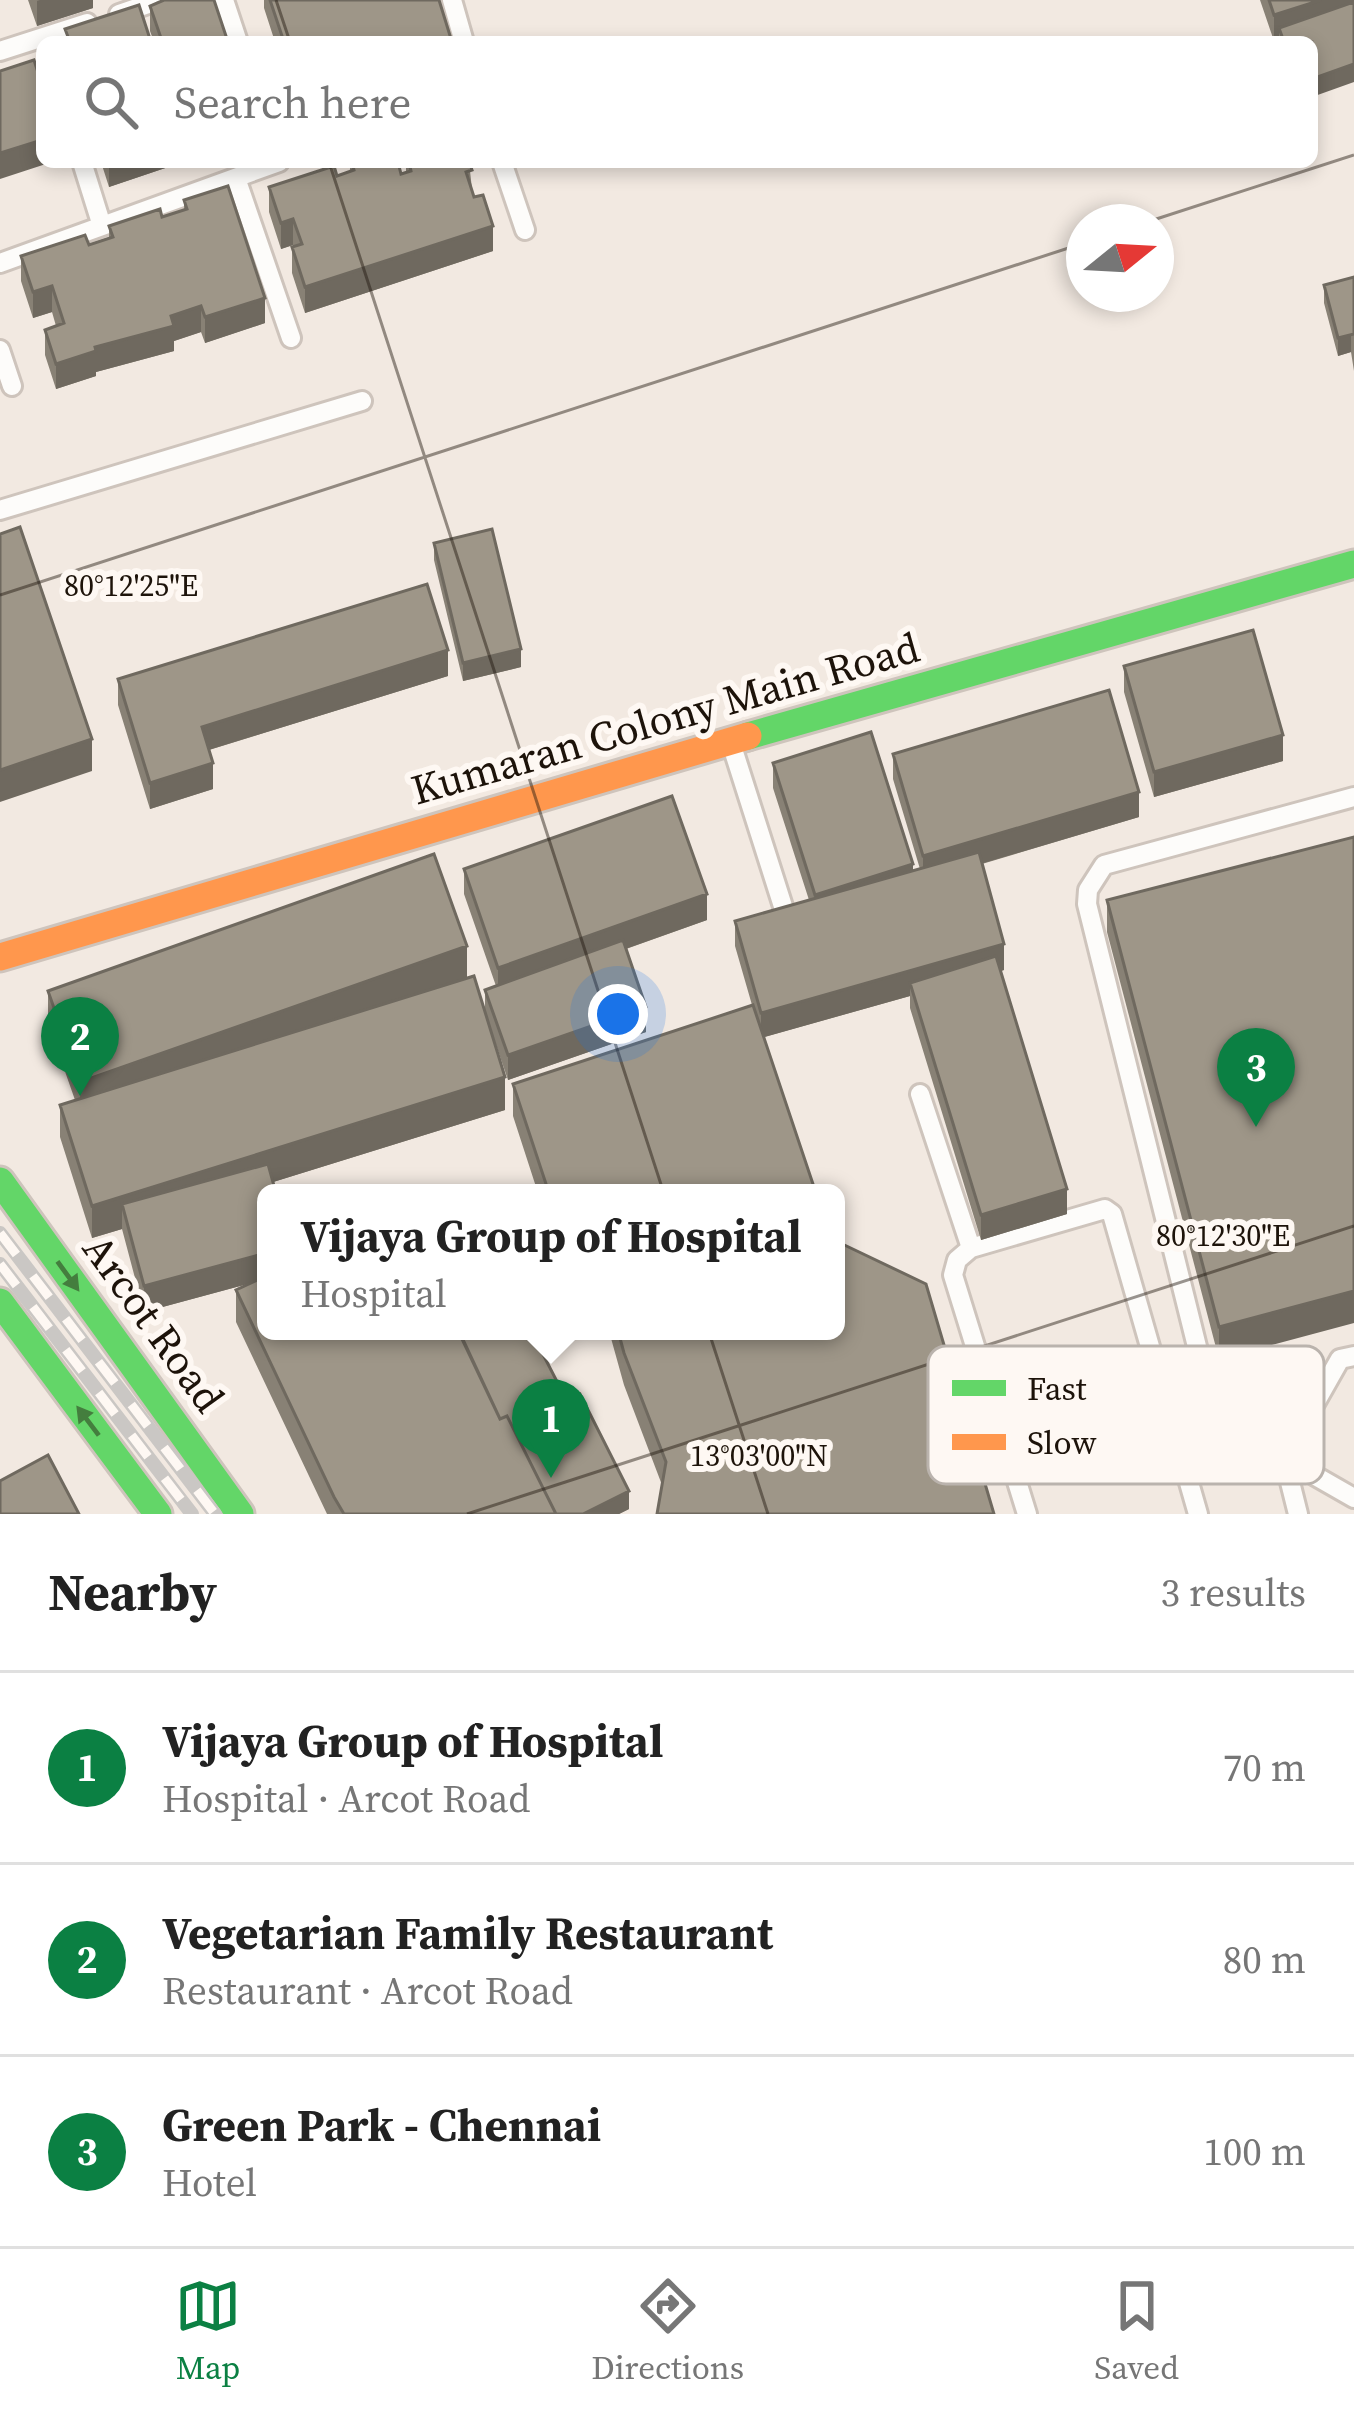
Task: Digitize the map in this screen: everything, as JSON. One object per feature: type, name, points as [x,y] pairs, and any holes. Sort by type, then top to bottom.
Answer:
[{"type":"street","name":"Kumaran Colony Main Road","points":[[0,957],[731,741],[1354,564]]},
{"type":"street","name":"Arcot Road","points":[[0,1181],[240,1514]]},
{"type":"street","points":[[0,1302],[19,1341],[158,1514]]},
{"type":"lane","points":[[52,36],[160,0]]},
{"type":"lane","points":[[224,0],[236,36]]},
{"type":"lane","points":[[452,0],[462,36]]},
{"type":"lane","points":[[0,51],[36,41]]},
{"type":"lane","points":[[84,168],[102,226]]},
{"type":"lane","points":[[0,263],[263,168]]},
{"type":"lane","points":[[504,168],[525,230]]},
{"type":"lane","points":[[236,178],[291,338]]},
{"type":"lane","points":[[0,350],[12,386]]},
{"type":"lane","points":[[0,510],[362,401]]},
{"type":"lane","points":[[731,741],[787,920]]},
{"type":"lane","points":[[1197,1346],[1088,890],[1104,865],[1354,797]]},
{"type":"lane","points":[[920,1094],[971,1248]]},
{"type":"lane","points":[[975,1346],[953,1275],[958,1260],[971,1248],[1108,1209],[1148,1346]]},
{"type":"lane","points":[[1324,1387],[1340,1359],[1354,1356]]},
{"type":"lane","points":[[1324,1481],[1354,1498]]},
{"type":"lane","points":[[1018,1484],[1027,1514]]},
{"type":"lane","points":[[1189,1484],[1198,1514]]},
{"type":"lane","points":[[1290,1484],[1298,1514]]},
{"type":"building","points":[[164,0],[214,0],[226,36],[160,36],[150,6]]},
{"type":"building","points":[[270,0],[439,0],[450,36],[282,36]]},
{"type":"building","points":[[1269,0],[1321,0],[1274,15]]},
{"type":"building","points":[[1354,2],[1354,64],[1318,77],[1318,36],[1282,36],[1279,28]]},
{"type":"building","points":[[139,5],[149,36],[68,36],[65,29]]},
{"type":"building","points":[[34,60],[36,66],[36,142],[0,153],[0,71]]},
{"type":"building","points":[[328,168],[335,168],[337,176],[354,170],[400,168],[401,174],[410,168],[471,168],[466,172],[474,197],[483,195],[493,226],[305,287],[292,247],[302,244],[293,219],[281,223],[269,187]]},
{"type":"building","points":[[228,186],[265,298],[205,317],[201,306],[171,316],[174,326],[95,347],[96,351],[56,364],[45,330],[64,323],[52,286],[33,292],[21,256],[85,235],[89,245],[113,237],[109,226],[160,209],[162,217],[187,209],[184,200]]},
{"type":"building","points":[[1354,277],[1354,334],[1338,338],[1324,285]]},
{"type":"building","points":[[20,527],[92,739],[0,770],[0,534]]},
{"type":"building","points":[[492,529],[521,649],[463,663],[434,543]]},
{"type":"building","points":[[427,584],[448,650],[202,727],[213,763],[150,783],[118,679]]},
{"type":"building","points":[[1253,630],[1283,735],[1154,772],[1124,666]]},
{"type":"building","points":[[1109,690],[1139,792],[923,856],[893,754]]},
{"type":"building","points":[[871,732],[913,864],[815,895],[773,763]]},
{"type":"building","points":[[672,796],[707,894],[498,968],[464,869]]},
{"type":"building","points":[[1354,837],[1354,1291],[1219,1327],[1107,900]]},
{"type":"building","points":[[979,852],[1004,944],[761,1013],[735,921]]},
{"type":"building","points":[[434,854],[467,946],[80,1082],[48,991]]},
{"type":"building","points":[[623,940],[646,1007],[508,1055],[485,990]]},
{"type":"building","points":[[996,956],[1067,1189],[981,1215],[910,983]]},
{"type":"building","points":[[474,976],[505,1077],[92,1206],[60,1105]]},
{"type":"building","points":[[753,1005],[813,1184],[546,1184],[513,1084]]},
{"type":"building","points":[[268,1164],[274,1184],[257,1184],[257,1255],[144,1286],[122,1204]]},
{"type":"building","points":[[845,1245],[926,1284],[944,1346],[928,1346],[928,1484],[985,1484],[994,1514],[657,1514],[666,1462],[620,1340],[845,1340]]},
{"type":"building","points":[[257,1280],[257,1334],[236,1290]]},
{"type":"building","points":[[260,1340],[463,1340],[500,1419],[507,1416],[556,1514],[344,1514]]},
{"type":"building","points":[[462,1340],[536,1340],[567,1401],[580,1394],[629,1491],[583,1514],[556,1514],[507,1416],[500,1419]]},
{"type":"building","points":[[48,1455],[79,1514],[0,1514],[0,1481]]},
{"type":"railway","points":[[0,1233],[215,1514]]},
{"type":"railway","points":[[0,1264],[192,1514]]},
{"type":"traffic: fast","points":[[748,736],[1354,564]]},
{"type":"traffic: fast","points":[[0,1181],[240,1514]]},
{"type":"traffic: fast","points":[[0,1302],[158,1514]]},
{"type":"traffic: slow","points":[[0,957],[748,736]]},
{"type":"place","name":"Vegetarian Family Restaurant","points":[[80,1096]]},
{"type":"place","name":"Green Park - Chennai","points":[[1256,1127]]},
{"type":"place","name":"Vijaya Group of Hospital","points":[[551,1478]]}]
